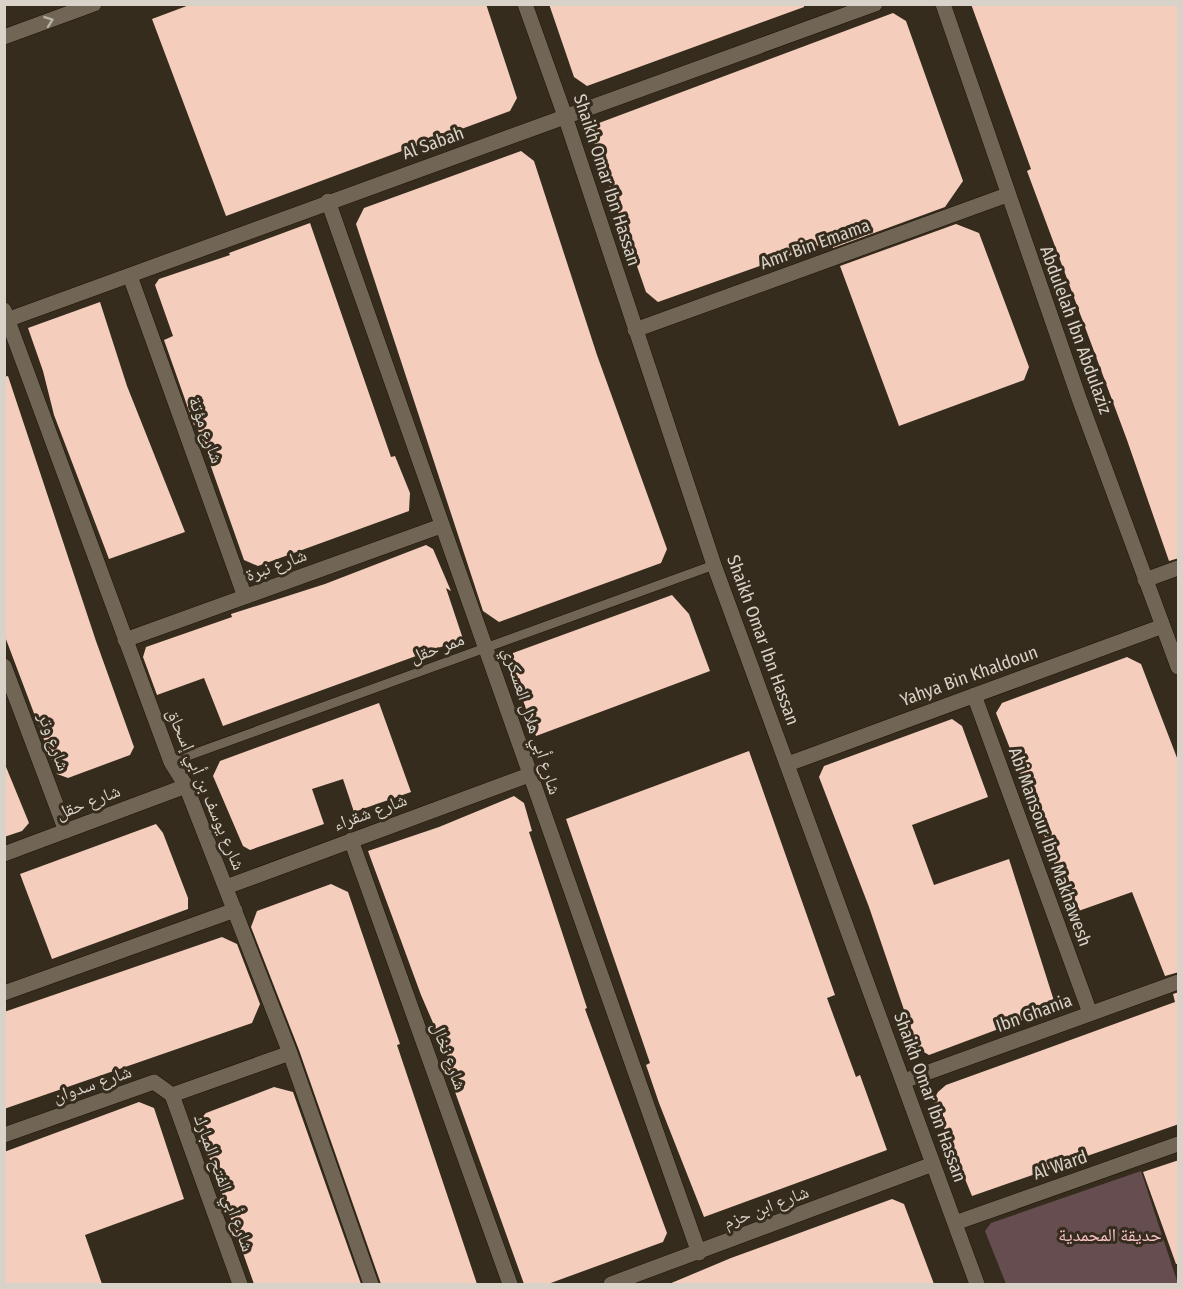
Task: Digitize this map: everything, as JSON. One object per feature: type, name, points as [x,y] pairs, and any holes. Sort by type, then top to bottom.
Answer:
[{"type":"street","points":[[4,37],[94,4]]},
{"type":"street","name":"Shaikh Omar Ibn Hassan","points":[[525,4],[565,116],[714,565],[904,1081],[976,1284]]},
{"type":"street","name":"Al Sabah","points":[[6,317],[130,276],[328,201],[875,4]]},
{"type":"street","name":"Abdulelah Ibn Abdulaziz","points":[[942,4],[1007,195],[1145,580],[1179,667]]},
{"type":"street","name":"Amr Bin Emama","points":[[635,330],[1007,195]]},
{"type":"street","name":"شارع أبي هلال العسكري","points":[[328,201],[699,1253]]},
{"type":"street","name":"شارع مؤتة","points":[[130,276],[245,597]]},
{"type":"street","name":"شارع يوسف بن أبي إسحاق","points":[[6,317],[171,762],[186,786],[290,1053],[370,1284]]},
{"type":"street","name":"شارع نبرة","points":[[125,640],[441,526]]},
{"type":"street","points":[[1145,580],[1179,568]]},
{"type":"street","name":"Yahya Bin Khaldoun","points":[[788,764],[1163,626]]},
{"type":"street","name":"شارع وتر","points":[[4,666],[66,831]]},
{"type":"street","name":"Abi Mansour Ibn Makhawesh","points":[[974,694],[1090,1013]]},
{"type":"street","name":"شارع شقراء","points":[[226,887],[529,775]]},
{"type":"street","name":"شارع حقل","points":[[4,855],[186,786]]},
{"type":"street","name":"شارع نخال","points":[[351,840],[510,1284]]},
{"type":"street","points":[[4,993],[235,910]]},
{"type":"street","name":"Ibn Ghania","points":[[904,1081],[1179,982]]},
{"type":"street","points":[[172,1095],[290,1053]]},
{"type":"street","name":"شارع سدوان","points":[[4,1135],[154,1082],[172,1095]]},
{"type":"street","name":"شارع أبي الفتح المبارك","points":[[172,1095],[240,1284]]},
{"type":"street","name":"Al Ward","points":[[954,1223],[1179,1144]]},
{"type":"street","name":"شارع ابن حزم","points":[[611,1284],[933,1164]]},
{"type":"lane","name":"ممر حقل","points":[[171,762],[714,565]]},
{"type":"green space","name":"حديقة المحمدية","points":[[1141,1171],[1178,1284],[1006,1284],[985,1231],[991,1223]]},
{"type":"building","points":[[192,4],[486,4],[517,98],[510,111],[226,216],[152,19]]},
{"type":"building","points":[[549,4],[804,4],[804,7],[587,86],[574,77]]},
{"type":"building","points":[[971,4],[1179,4],[1179,558],[1169,561],[1127,440],[1027,171],[1031,169]]},
{"type":"building","points":[[893,13],[906,21],[963,181],[945,207],[833,248],[831,241],[658,302],[646,292],[592,137],[599,123]]},
{"type":"building","points":[[521,151],[534,161],[597,355],[667,549],[661,563],[499,622],[483,611],[356,224],[364,208]]},
{"type":"building","points":[[310,223],[391,457],[395,456],[410,493],[409,511],[258,566],[244,560],[196,424],[194,425],[164,340],[173,336],[155,285],[159,279],[230,255],[229,253]]},
{"type":"building","points":[[956,224],[979,233],[1029,367],[1024,380],[899,426],[840,266]]},
{"type":"building","points":[[100,302],[127,386],[185,532],[109,559],[54,415],[43,371],[28,328]]},
{"type":"building","points":[[8,376],[96,641],[134,747],[130,755],[68,778],[57,774],[4,634],[4,377]]},
{"type":"building","points":[[426,545],[433,549],[451,591],[446,588],[463,639],[223,726],[204,678],[157,695],[143,657],[146,647],[232,617],[231,614],[325,584]]},
{"type":"building","points":[[672,595],[689,614],[710,671],[536,736],[510,665],[513,653]]},
{"type":"building","points":[[1127,657],[1141,664],[1179,763],[1179,972],[1165,976],[1132,892],[1070,914],[1050,850],[996,713],[1002,703]]},
{"type":"building","points":[[379,703],[411,792],[354,812],[343,779],[312,789],[324,824],[250,850],[243,846],[213,776],[220,761]]},
{"type":"building","points":[[952,719],[962,726],[988,797],[912,825],[934,885],[1009,859],[1054,1001],[1047,1011],[929,1055],[917,1048],[869,907],[819,777],[824,766]]},
{"type":"building","points":[[749,751],[835,995],[827,998],[856,1077],[860,1075],[887,1150],[704,1217],[659,1103],[646,1065],[650,1063],[566,819]]},
{"type":"building","points":[[4,762],[29,823],[22,831],[4,837]]},
{"type":"building","points":[[514,796],[524,803],[532,831],[529,832],[587,1008],[585,1009],[667,1233],[663,1242],[548,1284],[524,1284],[445,1064],[450,1062],[421,995],[368,851],[439,827]]},
{"type":"building","points":[[156,824],[163,833],[188,898],[188,909],[52,959],[20,874]]},
{"type":"building","points":[[331,884],[348,892],[400,1044],[397,1045],[477,1284],[381,1284],[299,1050],[251,927],[257,911]]},
{"type":"building","points":[[222,937],[237,944],[260,1004],[252,1023],[4,1109],[4,1012]]},
{"type":"building","points":[[1179,992],[1179,1124],[972,1196],[933,1101],[938,1092],[946,1085],[1175,1002],[1173,994]]},
{"type":"building","points":[[274,1087],[293,1092],[361,1284],[254,1284],[197,1123],[206,1113]]},
{"type":"building","points":[[139,1102],[154,1108],[184,1199],[85,1235],[102,1284],[4,1284],[4,1152]]},
{"type":"building","points":[[1179,1160],[1179,1264],[1176,1264],[1143,1172]]},
{"type":"building","points":[[892,1199],[904,1204],[934,1284],[669,1284],[731,1258]]}]
